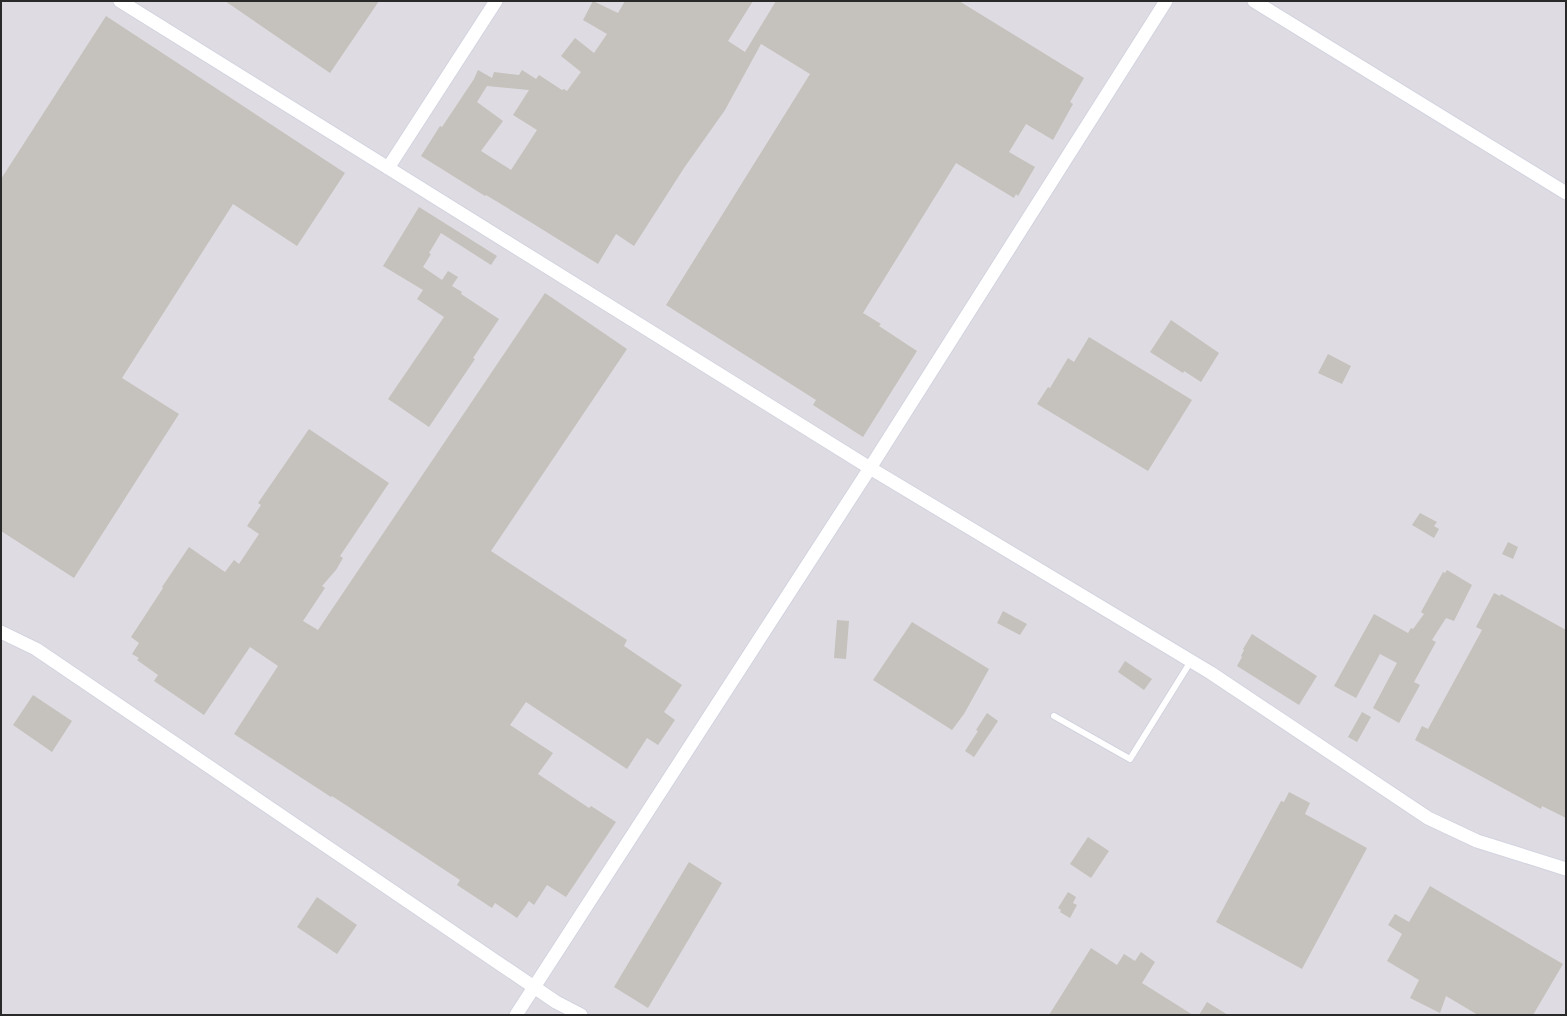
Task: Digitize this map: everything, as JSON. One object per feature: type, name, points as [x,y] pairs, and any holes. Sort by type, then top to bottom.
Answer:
[{"type":"street","points":[[120,1],[870,468],[1254,701],[1428,818],[1477,841],[1566,869]]},
{"type":"street","points":[[388,168],[496,1]]},
{"type":"street","points":[[516,1015],[870,468],[1166,1]]},
{"type":"street","points":[[1254,1],[1566,193]]},
{"type":"street","points":[[1,632],[36,649],[556,1002],[581,1015]]},
{"type":"lane","points":[[1054,716],[1130,759],[1191,662]]},
{"type":"shaded area","points":[[1,1],[1566,1],[1566,1015],[1,1015]]},
{"type":"building","points":[[225,1],[379,1],[330,73]]},
{"type":"building","points":[[593,1],[618,13],[625,1],[753,1],[728,41],[745,52],[776,1],[959,1],[1084,78],[1070,102],[1073,104],[1053,140],[1026,124],[1009,152],[1035,167],[1018,196],[1016,194],[1014,198],[956,163],[863,313],[881,324],[879,326],[917,351],[863,437],[813,405],[816,400],[666,305],[810,74],[761,44],[725,110],[684,168],[634,246],[616,234],[598,264],[421,156],[440,126],[442,127],[474,79],[478,70],[492,78],[494,72],[519,75],[522,70],[536,79],[539,75],[562,90],[564,89],[567,91],[581,72],[561,56],[575,38],[594,53],[607,34],[583,20]],"holes":[[[487,86],[529,90],[513,115],[537,130],[511,170],[481,151],[503,121],[477,102]]]},
{"type":"building","points":[[106,16],[345,173],[297,246],[233,204],[122,378],[179,414],[74,578],[1,531],[1,179]]},
{"type":"building","points":[[419,207],[497,256],[491,265],[441,233],[429,253],[431,254],[423,267],[442,280],[448,271],[458,277],[452,286],[462,292],[461,294],[499,319],[473,358],[475,359],[429,427],[388,399],[444,317],[417,299],[423,290],[383,266]]},
{"type":"building","points":[[545,293],[627,349],[491,551],[627,640],[624,646],[682,685],[664,712],[675,720],[658,745],[647,738],[627,769],[526,702],[510,725],[553,753],[538,774],[589,808],[591,806],[616,822],[566,897],[547,885],[534,905],[529,901],[517,918],[495,903],[492,908],[457,885],[460,880],[234,734],[278,666],[250,647],[204,715],[154,681],[158,675],[137,660],[139,658],[132,654],[139,643],[131,637],[189,547],[225,572],[234,560],[239,564],[259,534],[247,526],[261,505],[258,503],[309,429],[389,483],[340,556],[343,558],[336,570],[322,586],[325,588],[303,621],[318,630]]},
{"type":"building","points":[[1171,320],[1219,353],[1201,382],[1184,371],[1183,373],[1150,352]]},
{"type":"building","points":[[1089,337],[1192,400],[1148,471],[1037,404],[1048,387],[1050,388],[1068,358],[1074,362]]},
{"type":"building","points":[[1328,354],[1351,366],[1342,384],[1318,373]]},
{"type":"building","points":[[1420,513],[1437,522],[1434,526],[1439,529],[1434,538],[1412,525]]},
{"type":"building","points":[[1508,542],[1518,547],[1513,559],[1502,554]]},
{"type":"building","points":[[1447,570],[1472,585],[1454,621],[1446,618],[1432,640],[1436,642],[1414,682],[1420,685],[1399,723],[1373,708],[1397,663],[1380,654],[1356,698],[1334,686],[1374,614],[1408,633],[1411,628],[1413,629],[1424,614],[1421,612],[1443,572],[1445,573]]},
{"type":"building","points":[[1494,593],[1500,596],[1501,594],[1566,630],[1566,818],[1542,806],[1541,809],[1415,740],[1422,726],[1428,729],[1482,630],[1476,627]]},
{"type":"building","points":[[1003,611],[1027,624],[1020,635],[997,623]]},
{"type":"building","points":[[837,620],[849,621],[846,659],[834,658]]},
{"type":"building","points":[[912,622],[989,669],[964,714],[952,730],[873,680]]},
{"type":"building","points":[[1252,634],[1317,676],[1299,705],[1237,666],[1242,657],[1243,649]]},
{"type":"building","points":[[1125,661],[1152,679],[1144,690],[1118,672]]},
{"type":"building","points":[[33,695],[72,721],[52,752],[13,725]]},
{"type":"building","points":[[1362,712],[1371,717],[1357,742],[1348,737]]},
{"type":"building","points":[[987,713],[998,721],[974,757],[965,751],[978,731],[976,730]]},
{"type":"building","points":[[1289,792],[1310,803],[1305,814],[1367,848],[1302,969],[1216,922],[1281,801],[1284,802]]},
{"type":"building","points":[[1088,837],[1109,851],[1091,878],[1070,864]]},
{"type":"building","points":[[689,862],[722,883],[648,1008],[614,987]]},
{"type":"building","points":[[1430,886],[1563,964],[1533,1015],[1478,1015],[1446,996],[1440,1013],[1410,998],[1419,980],[1387,961],[1402,934],[1388,925],[1395,914],[1409,922]]},
{"type":"building","points":[[1068,892],[1076,897],[1073,903],[1077,905],[1070,918],[1060,912],[1061,910],[1058,908]]},
{"type":"building","points":[[317,897],[357,925],[337,954],[297,927]]},
{"type":"building","points":[[1091,948],[1117,965],[1124,954],[1135,961],[1141,952],[1155,962],[1142,983],[1193,1015],[1049,1015]]},
{"type":"building","points":[[1207,1002],[1228,1015],[1199,1015]]}]
